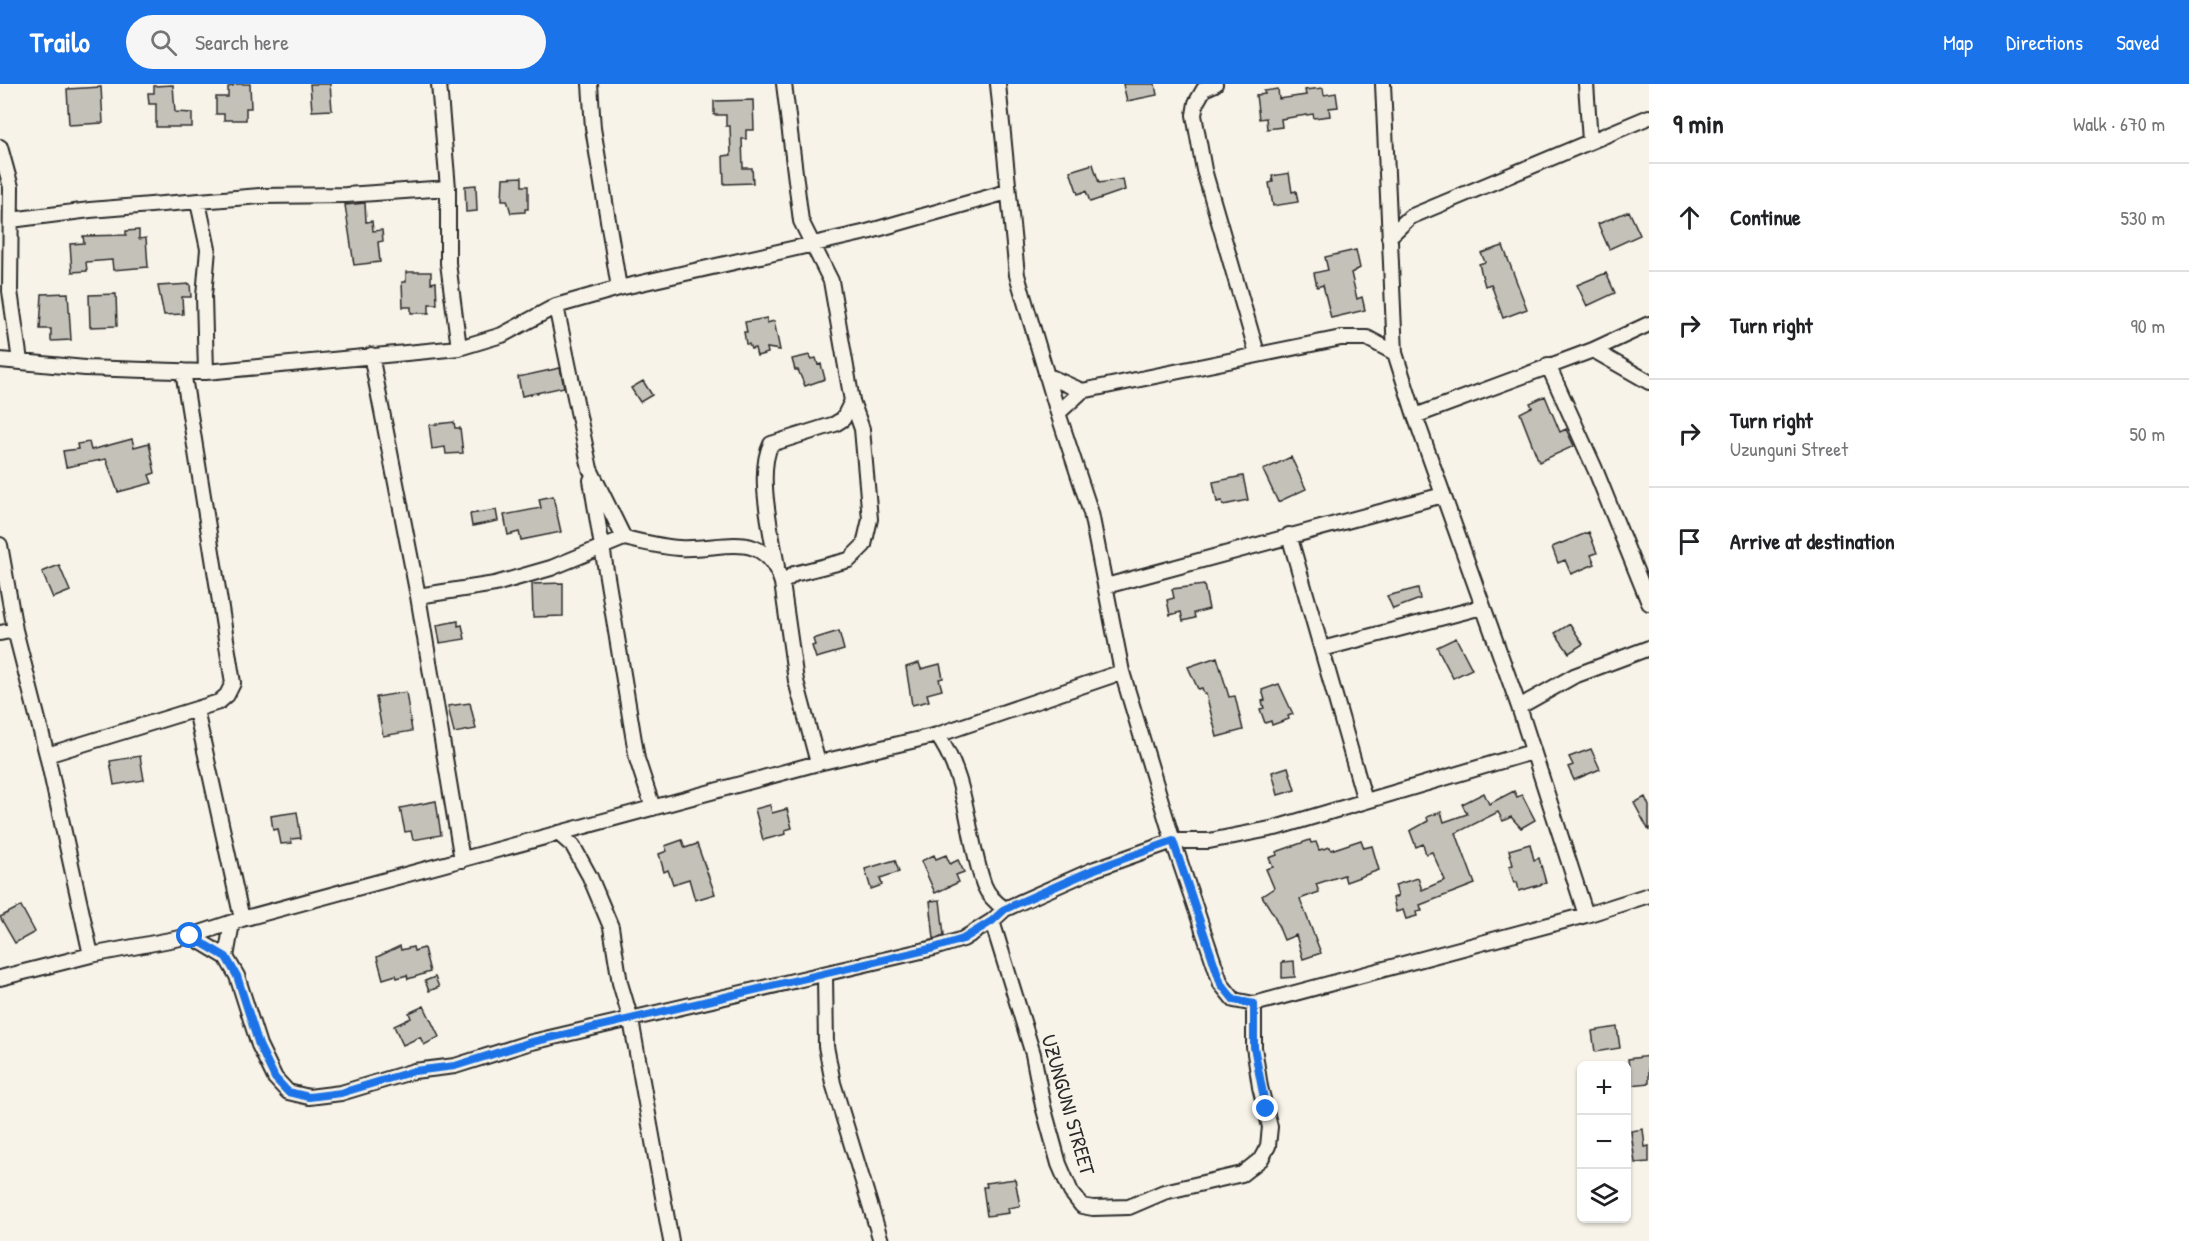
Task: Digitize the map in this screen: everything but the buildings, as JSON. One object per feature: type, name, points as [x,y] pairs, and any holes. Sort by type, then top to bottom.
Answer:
[{"type":"street","points":[[438,84],[448,188],[448,263],[459,348]]},
{"type":"street","points":[[590,84],[593,128],[619,288]]},
{"type":"street","points":[[782,583],[794,573],[849,560],[864,545],[870,519],[862,429],[852,401],[831,281],[811,246],[801,221],[784,84]]},
{"type":"street","points":[[998,84],[1006,152],[1006,192],[1017,275],[1046,375],[1091,513],[1122,672],[1173,841],[1221,984],[1234,1000],[1254,1004],[1586,915],[1649,895]]},
{"type":"street","points":[[1215,84],[1204,89],[1194,115],[1204,170],[1257,353]]},
{"type":"street","points":[[1383,84],[1395,353],[1415,417],[1482,607],[1520,707],[1532,752],[1586,915]]},
{"type":"street","points":[[1586,84],[1590,141]]},
{"type":"street","points":[[1389,237],[1410,217],[1649,117]]},
{"type":"street","points":[[0,147],[10,186],[10,291],[20,361]]},
{"type":"street","points":[[11,220],[90,210],[260,196],[346,195],[448,188]]},
{"type":"street","points":[[0,360],[86,368],[206,372],[459,348],[501,335],[556,306],[619,288],[811,246],[933,215],[1006,192]]},
{"type":"street","points":[[198,202],[208,249],[204,296],[206,372]]},
{"type":"street","points":[[1388,202],[1410,217]]},
{"type":"street","points":[[556,306],[590,469],[637,759],[653,808]]},
{"type":"street","points":[[1415,417],[1548,365],[1593,350],[1649,324]]},
{"type":"street","points":[[1058,413],[1082,392],[1257,353],[1341,338],[1367,338],[1395,353]]},
{"type":"street","points":[[1593,350],[1649,382]]},
{"type":"street","points":[[371,355],[418,596],[462,860]]},
{"type":"street","points":[[1548,365],[1595,469],[1649,603]]},
{"type":"street","points":[[47,755],[219,702],[227,695],[233,683],[183,371]]},
{"type":"street","points":[[1046,375],[1082,392]]},
{"type":"street","points":[[818,763],[796,681],[766,490],[766,454],[771,444],[835,424],[843,418],[852,401]]},
{"type":"street","points":[[590,469],[624,538]]},
{"type":"street","points":[[1106,586],[1443,495]]},
{"type":"street","points":[[1289,536],[1365,801]]},
{"type":"street","points":[[418,596],[495,584],[579,558],[601,546],[624,538],[681,548],[747,545],[766,554],[777,567]]},
{"type":"street","points":[[0,545],[15,630],[47,755],[91,955]]},
{"type":"street","points":[[1322,649],[1482,607]]},
{"type":"street","points":[[0,633],[15,630]]},
{"type":"street","points":[[1520,707],[1574,676],[1649,648]]},
{"type":"street","points":[[0,978],[91,955],[190,936],[237,921],[818,763],[937,735],[1122,672]]},
{"type":"street","points":[[196,710],[237,921],[226,957]]},
{"type":"street","points":[[937,735],[950,752],[967,807],[984,886],[995,902],[1005,909]]},
{"type":"street","points":[[190,936],[226,957],[237,976],[259,1045],[275,1078],[288,1092],[309,1097],[341,1093],[414,1071],[455,1066],[528,1043],[825,975],[953,942],[992,921],[1005,909],[1095,869],[1173,841],[1209,841],[1275,828],[1532,752]]},
{"type":"street","points":[[558,833],[573,846],[590,878],[610,927],[620,983],[631,1020],[671,1241]]},
{"type":"street","name":"UZUNGUNI STREET","points":[[992,921],[1033,1054],[1043,1106],[1059,1164],[1071,1192],[1082,1206],[1129,1207],[1164,1192],[1242,1174],[1261,1159],[1268,1146],[1270,1127],[1260,1087],[1254,1047],[1254,1004]]},
{"type":"street","points":[[825,975],[826,1046],[831,1074],[881,1241]]},
{"type":"route","points":[[190,936],[211,946],[226,957],[237,976],[259,1045],[275,1078],[288,1092],[309,1097],[341,1093],[414,1071],[455,1066],[528,1043],[934,948],[963,939],[992,921],[1005,909],[1095,869],[1173,841],[1221,984],[1234,1000],[1254,1004],[1254,1047],[1266,1109]]}]
